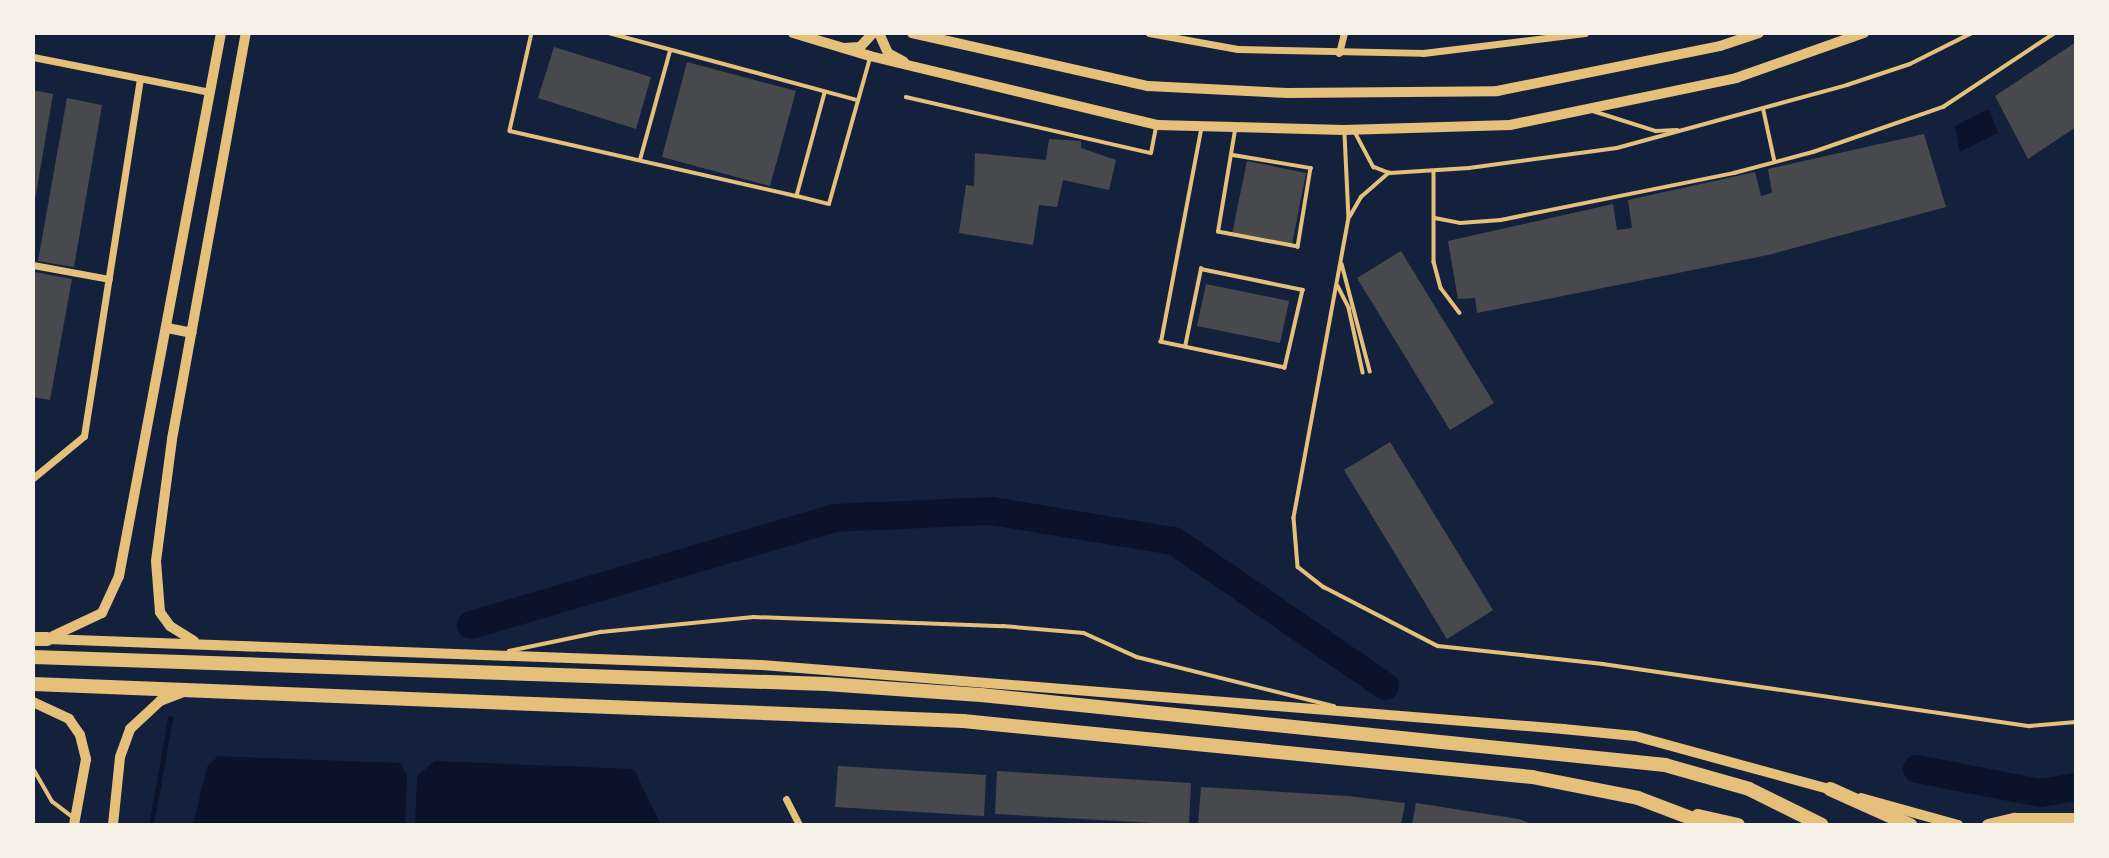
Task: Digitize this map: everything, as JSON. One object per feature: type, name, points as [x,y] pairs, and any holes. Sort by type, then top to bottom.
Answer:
[{"type":"highway","points":[[33,657],[826,684],[981,695],[1665,765],[1749,789],[1822,825]]},
{"type":"highway","points":[[33,684],[196,687],[962,721],[1532,778],[1588,786],[1689,815],[1738,825]]},
{"type":"highway","points":[[1830,789],[1910,825]]},
{"type":"highway","points":[[1689,815],[1709,825]]},
{"type":"highway","points":[[1988,825],[2015,819],[2076,819]]},
{"type":"main road","points":[[40,639],[86,624],[110,601],[167,328],[220,33]]},
{"type":"main road","points":[[197,643],[170,626],[160,612],[157,589],[164,500],[247,33]]},
{"type":"main road","points":[[793,33],[870,56],[1157,125],[1235,130],[1510,125],[1736,78],[1864,33]]},
{"type":"main road","points":[[912,33],[1148,86],[1288,93],[1497,91],[1720,46],[1759,33]]},
{"type":"main road","points":[[943,33],[974,48]]},
{"type":"main road","points":[[167,328],[192,333]]},
{"type":"main road","points":[[40,639],[504,652],[948,677],[1376,716],[1635,736],[1958,825]]},
{"type":"main road","points":[[113,825],[120,757],[130,729],[160,701],[196,687]]},
{"type":"main road","points":[[33,702],[69,719],[80,735],[86,759],[75,821]]},
{"type":"street","points":[[842,48],[860,47],[873,33]]},
{"type":"street","points":[[879,33],[888,53],[911,66]]},
{"type":"street","points":[[1149,33],[1189,42],[1339,53],[1423,53],[1540,36],[1585,33]]},
{"type":"street","points":[[1189,42],[1192,33]]},
{"type":"street","points":[[1339,53],[1344,33]]},
{"type":"street","points":[[33,57],[209,92]]},
{"type":"street","points":[[33,478],[84,436],[140,79]]},
{"type":"street","points":[[33,265],[109,279]]},
{"type":"street","points":[[786,799],[799,825]]},
{"type":"lane","points":[[532,33],[510,131],[829,204],[870,56]]},
{"type":"lane","points":[[609,33],[858,100]]},
{"type":"lane","points":[[1349,130],[1374,166],[1390,173],[1434,171],[1617,148],[1764,111],[1910,64],[1972,33]]},
{"type":"lane","points":[[1434,218],[1460,223],[1501,220],[1775,162],[1943,107],[2055,33]]},
{"type":"lane","points":[[640,160],[670,50]]},
{"type":"lane","points":[[797,196],[825,93]]},
{"type":"lane","points":[[906,97],[1151,153],[1157,125]]},
{"type":"lane","points":[[1587,108],[1656,131],[1686,130]]},
{"type":"lane","points":[[1764,111],[1775,162]]},
{"type":"lane","points":[[1185,347],[1202,269],[1303,290],[1285,368],[1161,342],[1202,128]]},
{"type":"lane","points":[[1233,155],[1311,168],[1298,247],[1218,232],[1233,155],[1235,130]]},
{"type":"lane","points":[[1349,130],[1349,218],[1294,518],[1298,567],[1324,587],[1438,646],[1603,664],[1979,720],[2030,726],[2076,722]]},
{"type":"lane","points":[[1434,171],[1434,262],[1441,288],[1460,313]]},
{"type":"lane","points":[[1349,218],[1361,197],[1390,173]]},
{"type":"lane","points":[[1341,262],[1370,371]]},
{"type":"lane","points":[[1337,284],[1349,308],[1363,372]]},
{"type":"lane","points":[[504,652],[601,632],[753,617],[1003,626],[1084,633],[1137,657],[1376,716]]},
{"type":"lane","points":[[33,768],[53,802],[75,821]]},
{"type":"water","points":[[1989,109],[1998,133],[1960,152],[1955,126]]},
{"type":"water","points":[[218,756],[400,763],[407,776],[405,825],[193,825],[207,767]]},
{"type":"water","points":[[435,761],[634,769],[661,825],[415,825],[417,776]]},
{"type":"building","points":[[2076,42],[2076,127],[2028,159],[1995,96]]},
{"type":"building","points":[[554,47],[651,77],[636,129],[538,98]]},
{"type":"building","points":[[687,62],[796,91],[770,186],[662,157]]},
{"type":"building","points":[[33,90],[53,94],[35,200],[33,200]]},
{"type":"building","points":[[67,98],[102,105],[74,267],[38,261]]},
{"type":"building","points":[[1924,134],[1946,207],[1768,255],[1477,313],[1475,298],[1458,299],[1448,241],[1613,204],[1617,230],[1632,228],[1628,200],[1755,172],[1761,196],[1772,193],[1768,169]]},
{"type":"building","points":[[1049,139],[1081,141],[1081,148],[1116,160],[1109,190],[1063,180],[1057,207],[1039,205],[1033,245],[959,233],[966,185],[974,186],[975,153],[1046,160]]},
{"type":"building","points":[[1247,161],[1306,173],[1292,244],[1232,234]]},
{"type":"building","points":[[1401,251],[1494,403],[1450,430],[1357,278]]},
{"type":"building","points":[[35,272],[72,279],[50,400],[33,397]]},
{"type":"building","points":[[1206,284],[1289,301],[1280,343],[1197,326]]},
{"type":"building","points":[[1390,442],[1493,610],[1447,639],[1344,470]]},
{"type":"building","points":[[838,766],[986,775],[984,816],[835,807]]},
{"type":"building","points":[[997,771],[1191,783],[1189,825],[995,814]]},
{"type":"building","points":[[1201,787],[1348,796],[1405,803],[1401,825],[1198,825]]},
{"type":"building","points":[[1416,803],[1519,819],[1534,825],[1412,825]]},
{"type":"waterway","points":[[471,625],[835,518],[992,511],[1174,541],[1385,686]]},
{"type":"waterway","points":[[151,825],[170,719]]},
{"type":"waterway","points":[[1917,769],[2041,793],[2076,787]]}]
